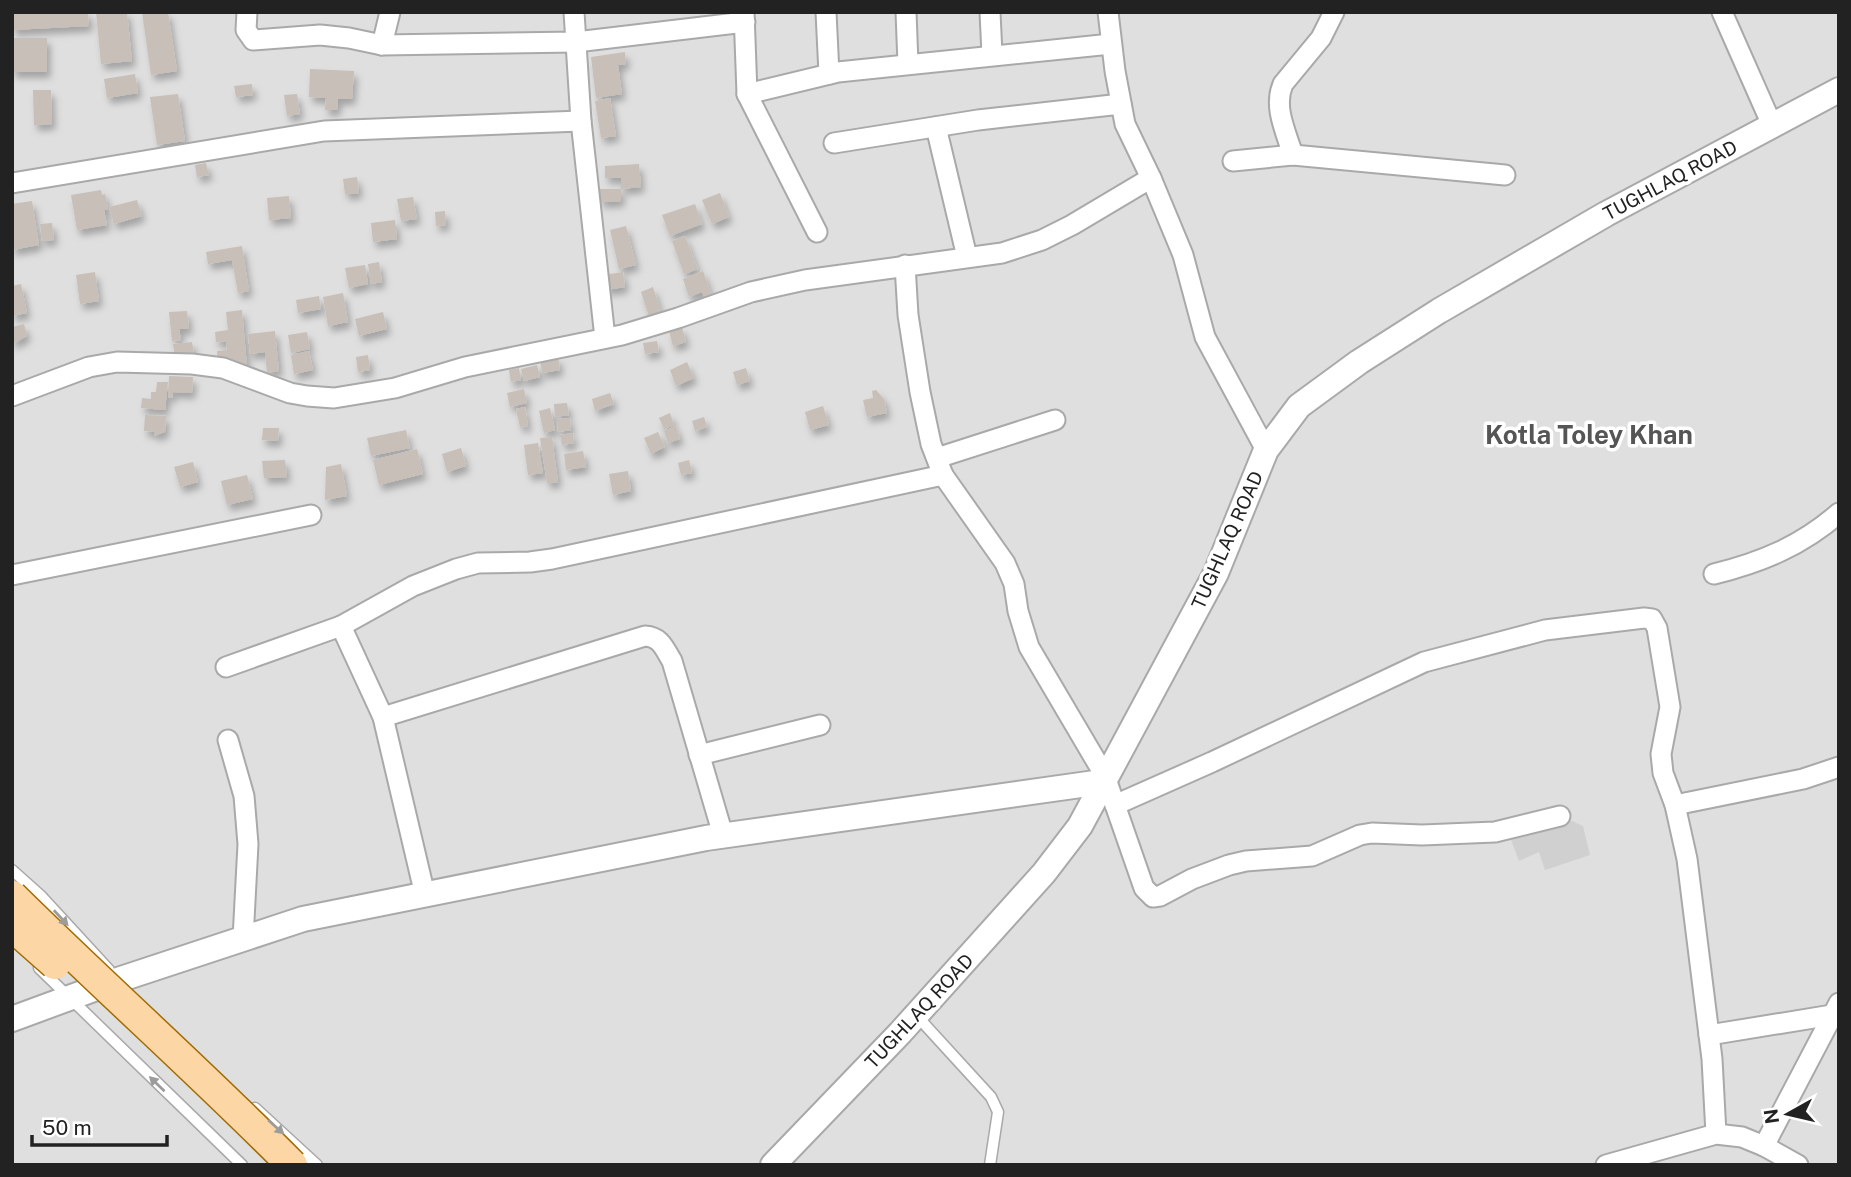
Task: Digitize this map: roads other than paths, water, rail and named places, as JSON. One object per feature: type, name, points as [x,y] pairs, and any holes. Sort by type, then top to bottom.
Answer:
[{"type":"main road","points":[[12,896],[220,1092],[292,1165]]},
{"type":"main road","points":[[12,926],[99,1004],[265,1165]]},
{"type":"street","points":[[247,12],[246,30],[253,40],[320,35],[382,45],[576,42],[745,17],[747,94],[817,232]]},
{"type":"street","points":[[382,45],[390,12]]},
{"type":"street","points":[[574,12],[581,121],[605,338]]},
{"type":"street","points":[[826,12],[829,74]]},
{"type":"street","points":[[905,12],[908,64]]},
{"type":"street","points":[[990,12],[992,55]]},
{"type":"street","points":[[1108,12],[1125,124],[1183,255],[1205,337],[1266,450]]},
{"type":"street","points":[[1293,155],[1282,120],[1280,92],[1283,84],[1321,38],[1334,12]]},
{"type":"street","points":[[1722,12],[1772,125]]},
{"type":"street","points":[[747,94],[829,74],[1111,44]]},
{"type":"street","name":"TUGHLAQ ROAD","points":[[773,1165],[916,1015],[1044,873],[1080,826],[1216,573],[1266,450],[1300,406],[1359,362],[1439,311],[1606,214],[1839,90]]},
{"type":"street","points":[[834,143],[936,127],[1121,104]]},
{"type":"street","points":[[12,183],[324,131],[581,121]]},
{"type":"street","points":[[936,127],[967,257]]},
{"type":"street","points":[[1233,161],[1293,155],[1506,175]]},
{"type":"street","points":[[12,396],[89,367],[117,362],[155,362],[223,368],[290,393],[334,398],[395,388],[465,367],[605,338],[678,318],[751,292],[805,280],[1002,253],[1042,240],[1072,225],[1151,178]]},
{"type":"street","points":[[905,265],[914,354],[929,431],[940,466],[1005,563],[1014,584],[1018,611],[1030,647],[1104,779],[1144,888],[1153,897],[1229,865],[1312,856],[1360,835],[1495,832],[1560,816]]},
{"type":"street","points":[[226,667],[341,626],[413,586],[478,563],[552,559],[940,466],[1055,420]]},
{"type":"street","points":[[1714,574],[1790,548],[1816,533],[1839,513]]},
{"type":"street","points":[[12,576],[311,515]]},
{"type":"street","points":[[1115,805],[1424,662],[1545,630],[1652,619],[1657,628],[1670,708],[1661,754],[1663,774],[1675,805],[1691,884],[1709,1035],[1717,1134]]},
{"type":"street","points":[[341,626],[383,717],[425,895]]},
{"type":"street","points":[[383,717],[645,636],[654,636],[659,639],[672,661],[723,835]]},
{"type":"street","points":[[699,755],[820,725]]},
{"type":"street","points":[[228,740],[244,796],[248,844],[243,939]]},
{"type":"street","points":[[1675,805],[1803,779],[1839,767]]},
{"type":"street","points":[[12,1019],[68,998],[123,984],[303,919],[723,835],[1104,779]]},
{"type":"street","points":[[1709,1035],[1835,1009]]},
{"type":"street","points":[[1764,1146],[1835,1009]]},
{"type":"street","points":[[1606,1165],[1717,1134],[1742,1137],[1798,1165]]},
{"type":"lane","points":[[12,870],[40,895],[123,984]]},
{"type":"lane","points":[[31,960],[242,1165]]},
{"type":"lane","points":[[916,1015],[992,1097],[998,1112],[990,1165]]},
{"type":"lane","points":[[246,1100],[317,1165]]},
{"type":"district","name":"Kotla Toley Khan","points":[[1589,435]]}]
